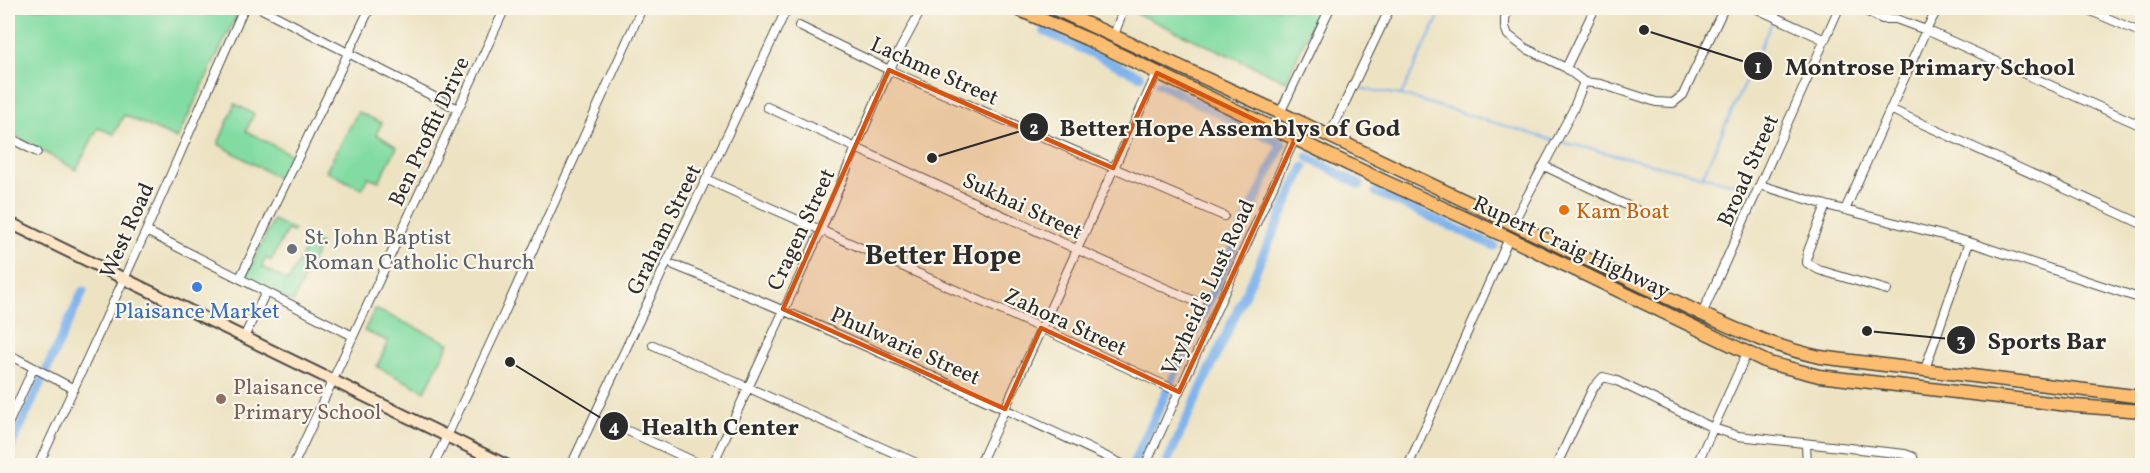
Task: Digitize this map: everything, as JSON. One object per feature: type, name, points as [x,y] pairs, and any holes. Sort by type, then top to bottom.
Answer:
[{"type":"main road","name":"Rupert Craig Highway","points":[[1015,8],[1509,238],[1769,363],[1819,376],[2065,405],[2142,411]]},
{"type":"main road","name":"Rupert Craig Highway","points":[[1053,8],[1302,123],[1702,314],[1752,337],[1791,351],[1820,357],[2140,397]]},
{"type":"main road","points":[[8,222],[508,465]]},
{"type":"street","name":"West Road","points":[[39,465],[146,231],[244,8]]},
{"type":"street","points":[[260,8],[458,109]]},
{"type":"street","points":[[240,279],[370,8]]},
{"type":"street","name":"Ben Proffit Drive","points":[[293,465],[505,8]]},
{"type":"street","points":[[433,465],[642,8]]},
{"type":"street","name":"Graham Street","points":[[571,465],[708,180],[787,8]]},
{"type":"street","name":"Cragen Street","points":[[712,465],[821,230],[889,70],[921,8]]},
{"type":"street","points":[[1110,8],[1123,10],[1114,35]]},
{"type":"street","points":[[1280,113],[1330,8]]},
{"type":"street","points":[[1329,136],[1390,8]]},
{"type":"street","points":[[1510,8],[1505,18],[1505,27],[1508,35],[1525,48],[1566,68],[1584,82],[1601,84],[1656,102],[1673,103],[1679,99],[1724,8]]},
{"type":"street","points":[[1566,68],[1595,8]]},
{"type":"street","points":[[1755,8],[1825,40]]},
{"type":"street","name":"Broad Street","points":[[1702,314],[1839,8]]},
{"type":"street","points":[[1860,8],[1882,19],[1896,19],[1926,30],[2142,126]]},
{"type":"street","points":[[1845,210],[1938,8]]},
{"type":"street","points":[[2084,8],[2142,33]]},
{"type":"street","name":"Lachme Street","points":[[799,26],[889,70],[1224,216]]},
{"type":"street","points":[[979,465],[1157,73]]},
{"type":"street","points":[[1513,223],[1563,130],[1584,82]]},
{"type":"street","name":"Sukhai Street","points":[[767,106],[1076,249],[1199,303]]},
{"type":"street","points":[[1890,109],[2142,224]]},
{"type":"street","name":"Vryheid's Lust Road","points":[[1145,465],[1302,123]]},
{"type":"street","points":[[8,137],[37,152]]},
{"type":"street","points":[[1544,166],[1645,214]]},
{"type":"street","name":"Zahora Street","points":[[708,180],[1041,328],[1177,392]]},
{"type":"street","points":[[1760,185],[1969,242],[2142,299]]},
{"type":"street","points":[[1827,205],[1808,251],[1807,263],[1819,270],[1887,291]]},
{"type":"street","points":[[146,231],[353,336]]},
{"type":"street","points":[[1408,465],[1509,238]]},
{"type":"street","points":[[1925,369],[1969,242]]},
{"type":"street","name":"Phulwarie Street","points":[[674,265],[783,309],[1122,464]]},
{"type":"street","points":[[244,337],[266,292]]},
{"type":"street","points":[[653,345],[923,465]]},
{"type":"street","points":[[1696,465],[1747,353]]},
{"type":"street","points":[[8,354],[74,389]]},
{"type":"street","points":[[8,424],[33,369]]},
{"type":"street","points":[[1556,465],[1593,388],[1603,377],[1615,380],[1713,428],[1738,436],[1905,454],[1913,457],[1915,465]]},
{"type":"street","points":[[2140,397],[2142,382]]},
{"type":"street","points":[[628,431],[704,465]]},
{"type":"street","points":[[1806,444],[1807,465]]},
{"type":"highlighted area","points":[[889,70],[1113,168],[1157,73],[1295,139],[1179,392],[1041,328],[1005,409],[783,309]]},
{"type":"green space","points":[[8,8],[240,8],[177,139],[124,115],[114,134],[98,128],[76,170],[8,132]]},
{"type":"green space","points":[[1135,8],[1319,8],[1286,81],[1133,12]]},
{"type":"green space","points":[[235,104],[254,114],[246,131],[292,155],[280,179],[218,144]]},
{"type":"green space","points":[[358,112],[382,123],[376,134],[397,147],[379,181],[368,177],[362,189],[326,171]]},
{"type":"green space","points":[[273,220],[294,230],[293,232],[287,230],[271,261],[266,258],[262,267],[288,281],[311,239],[320,244],[293,302],[245,278]]},
{"type":"green space","points":[[375,309],[449,343],[425,391],[377,367],[388,341],[364,331]]},
{"type":"waterway","points":[[1443,8],[1401,95],[1549,139],[1756,189]]},
{"type":"waterway","points":[[1703,175],[1778,8]]},
{"type":"waterway","points":[[1044,31],[1140,76]]},
{"type":"waterway","points":[[1132,466],[1282,144],[1159,84]]},
{"type":"waterway","points":[[1363,89],[1401,95]]},
{"type":"waterway","points":[[1308,157],[1360,185]]},
{"type":"waterway","points":[[1165,466],[1304,167]]},
{"type":"waterway","points":[[1376,192],[1494,246]]},
{"type":"waterway","points":[[8,453],[83,291]]},
{"type":"place","name":"Montrose Primary School","points":[[1644,30]]},
{"type":"place","name":"Better Hope Assemblys of God","points":[[932,158]]},
{"type":"place","name":"Kam Boat","points":[[1564,210]]},
{"type":"place","name":"St. John Baptist Roman Catholic Church","points":[[292,249]]},
{"type":"place","name":"Plaisance Market","points":[[197,287]]},
{"type":"place","name":"Sports Bar","points":[[1867,331]]},
{"type":"place","name":"Health Center","points":[[510,362]]},
{"type":"place","name":"Plaisance Primary School","points":[[221,399]]},
{"type":"district","name":"Better Hope","points":[[943,254]]}]
